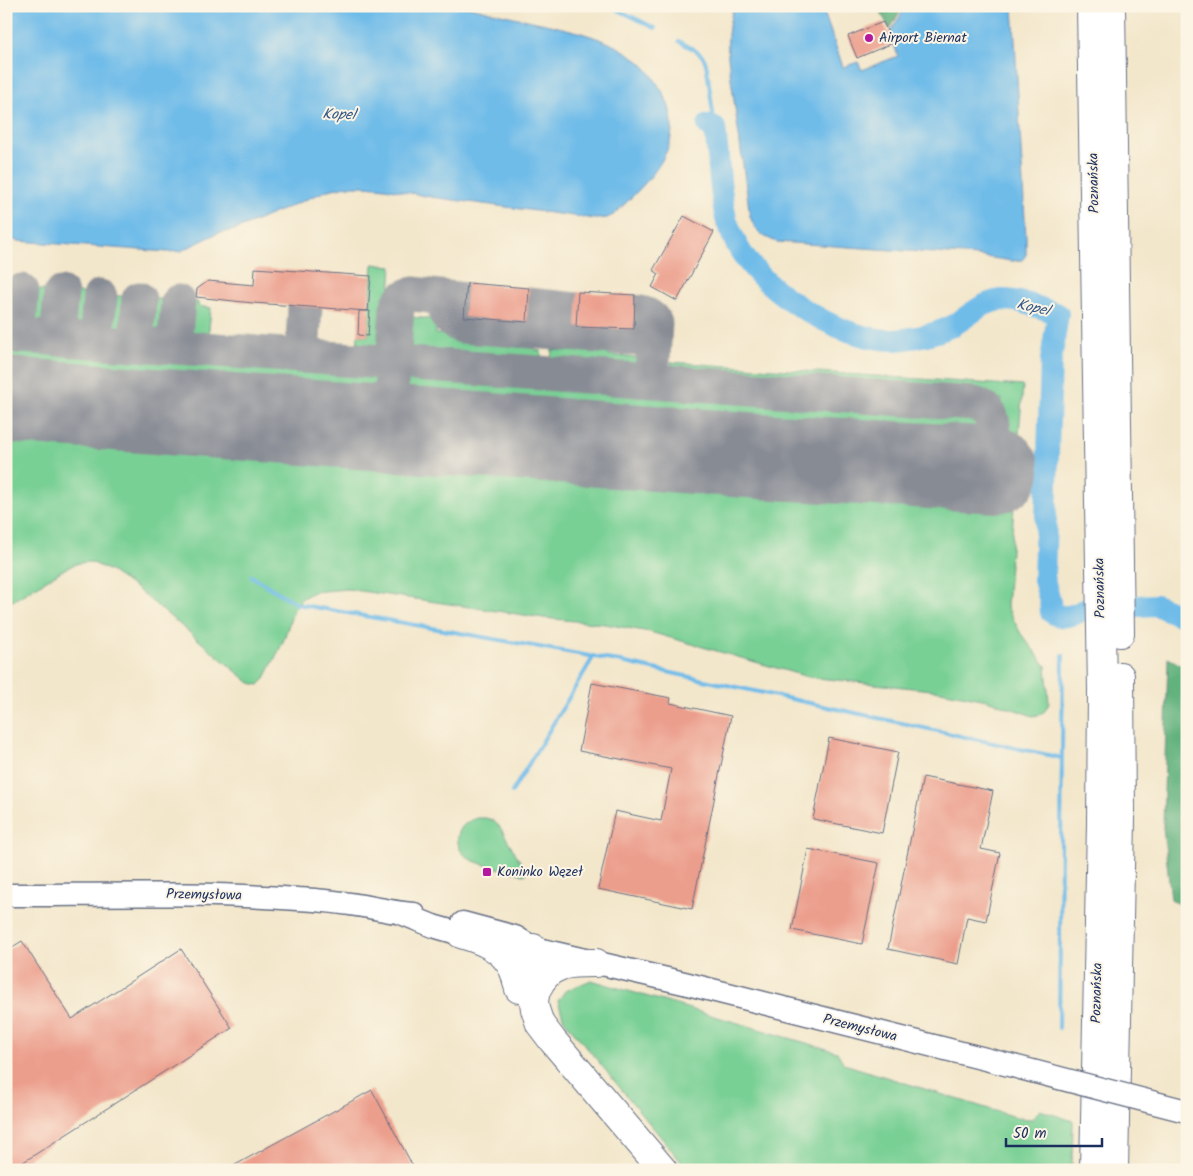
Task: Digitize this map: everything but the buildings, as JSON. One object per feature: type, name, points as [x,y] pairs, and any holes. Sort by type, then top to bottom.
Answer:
[{"type":"highway","name":"Poznańska","points":[[1091,6],[1110,630],[1121,819],[1114,1170]]},
{"type":"highway","name":"Poznańska","points":[[1109,569],[1111,6]]},
{"type":"highway","name":"Poznańska","points":[[1094,1170],[1102,690],[1110,630]]},
{"type":"highway","points":[[461,934],[484,942],[498,951],[509,962],[514,972],[527,986],[540,1024],[553,1042],[663,1170]]},
{"type":"highway","points":[[527,986],[540,962],[534,948]]},
{"type":"highway","points":[[527,986],[556,967],[569,963],[596,963]]},
{"type":"street","name":"Przemysłowa","points":[[6,894],[254,896],[315,900],[400,913],[424,914],[510,935],[534,948],[684,983],[1186,1111]]},
{"type":"street","name":"Przemysłowa","points":[[400,913],[433,926],[508,948],[521,950],[534,948]]},
{"type":"green space","points":[[877,6],[903,6],[890,29]]},
{"type":"green space","points":[[373,264],[392,266],[387,337],[382,337],[386,341],[386,348],[380,353],[363,352],[357,346],[358,335],[368,336]]},
{"type":"green space","points":[[6,288],[15,288],[12,324],[8,328],[6,328]]},
{"type":"green space","points":[[28,289],[55,291],[52,327],[48,330],[29,329],[25,325]]},
{"type":"green space","points":[[67,292],[94,294],[91,330],[87,333],[68,332],[64,328]]},
{"type":"green space","points":[[106,295],[133,297],[130,333],[126,336],[107,335],[104,331]]},
{"type":"green space","points":[[145,298],[172,300],[169,335],[165,339],[146,338],[142,333]]},
{"type":"green space","points":[[184,301],[198,302],[198,306],[211,308],[208,341],[185,340],[182,336]]},
{"type":"green space","points":[[409,317],[436,319],[436,334],[516,339],[516,347],[534,348],[541,351],[541,359],[535,365],[406,356],[402,350],[403,322]]},
{"type":"green space","points":[[6,343],[378,369],[384,376],[382,402],[374,410],[6,383]]},
{"type":"green space","points":[[580,344],[640,349],[638,354],[608,351],[608,355],[637,358],[632,373],[556,367],[551,360],[552,350],[579,352]]},
{"type":"green space","points":[[671,362],[1023,386],[1017,457],[1000,444],[1002,399],[674,376]]},
{"type":"green space","points":[[406,371],[972,412],[980,418],[985,427],[984,444],[974,453],[406,412],[398,403],[400,376]]},
{"type":"green space","points":[[6,419],[1015,493],[1007,607],[1021,634],[1046,666],[1049,703],[1042,714],[1033,716],[987,700],[941,691],[808,677],[650,632],[605,624],[544,618],[347,589],[313,592],[301,599],[294,609],[283,642],[264,680],[259,685],[250,683],[137,589],[110,571],[91,562],[79,563],[68,567],[6,605]]},
{"type":"green space","points":[[1168,658],[1187,668],[1187,911],[1171,899],[1163,827]]},
{"type":"green space","points":[[477,818],[492,820],[500,827],[527,873],[524,875],[484,865],[465,855],[458,844],[459,832],[464,824]]},
{"type":"green space","points":[[591,980],[837,1052],[844,1064],[1018,1118],[1032,1119],[1040,1110],[1073,1121],[1072,1170],[688,1170],[564,1020],[558,1001],[565,991]]},
{"type":"water","points":[[6,6],[464,6],[581,33],[607,42],[631,55],[648,70],[662,91],[672,120],[670,142],[663,159],[651,176],[615,214],[607,218],[596,219],[431,197],[385,188],[347,186],[328,190],[235,230],[218,233],[181,251],[168,252],[18,241],[6,238]]},
{"type":"water","points":[[734,6],[813,6],[825,15],[843,67],[858,62],[862,70],[898,56],[890,33],[906,6],[1013,6],[1026,238],[1026,255],[1022,260],[1013,261],[978,256],[777,242],[760,233],[750,216],[728,57],[728,31]]},
{"type":"waterway","points":[[610,6],[655,28]]},
{"type":"waterway","points":[[679,41],[698,52],[705,60],[715,128]]},
{"type":"waterway","name":"Kopel","points":[[708,125],[715,128],[724,212],[737,246],[758,274],[793,302],[813,314],[855,333],[895,340],[934,333],[950,327],[981,307],[995,301],[1017,301],[1058,314],[1051,360],[1044,580],[1051,612],[1059,616],[1068,616],[1077,614],[1085,609],[1156,605],[1187,618]]},
{"type":"waterway","points":[[251,576],[297,604],[612,660],[1062,758]]},
{"type":"waterway","points":[[1059,1028],[1063,655]]},
{"type":"waterway","points":[[512,792],[594,656]]},
{"type":"taxiway","points":[[18,336],[22,291]]},
{"type":"taxiway","points":[[57,339],[61,294]]},
{"type":"taxiway","points":[[388,428],[397,309],[402,299],[413,294],[465,300]]},
{"type":"taxiway","points":[[96,341],[100,297]]},
{"type":"taxiway","points":[[443,298],[447,315],[461,326],[654,340]]},
{"type":"taxiway","points":[[136,344],[139,299]]},
{"type":"taxiway","points":[[174,347],[178,302]]},
{"type":"taxiway","points":[[528,305],[577,310]]},
{"type":"taxiway","points":[[302,356],[305,307]]},
{"type":"taxiway","points":[[634,312],[647,315],[655,323],[653,360]]},
{"type":"taxiway","points":[[6,335],[974,404],[990,414],[993,424],[993,442],[988,461],[980,467],[970,468]]},
{"type":"runway","points":[[6,400],[774,457],[997,470]]},
{"type":"place","name":"Airport Biernat","points":[[869,38]]},
{"type":"place","name":"Koninko Węzeł","points":[[487,872]]}]
